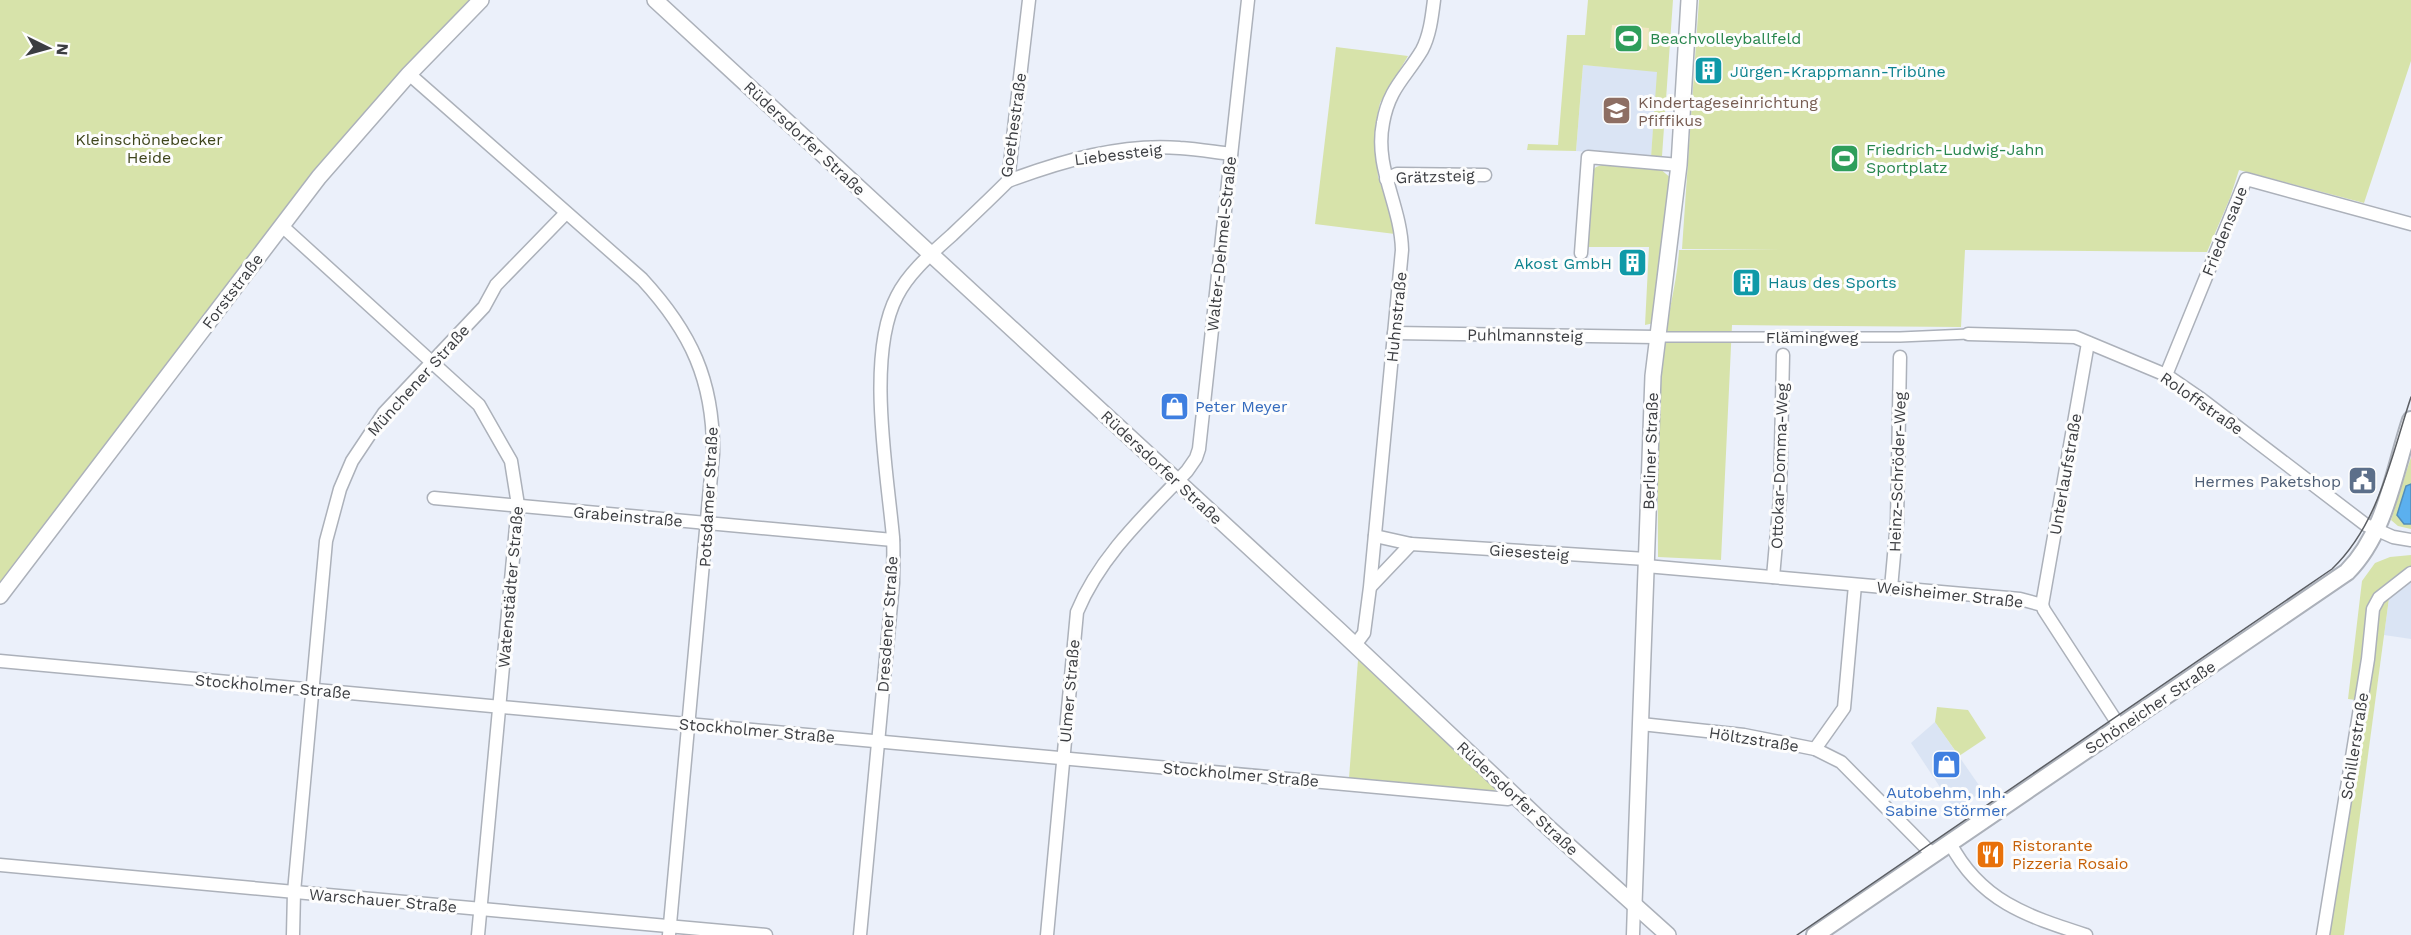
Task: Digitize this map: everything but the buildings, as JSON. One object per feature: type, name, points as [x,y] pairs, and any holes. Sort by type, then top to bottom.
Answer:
[{"type":"main road","name":"Schöneicher Straße","points":[[1815,935],[2339,578],[2355,564],[2376,530],[2411,420]]},
{"type":"street","name":"Forststraße","points":[[0,596],[319,177],[409,74],[481,0]]},
{"type":"street","name":"Rüdersdorfer Straße","points":[[655,0],[1355,645],[1512,794],[1668,935]]},
{"type":"street","name":"Goethestraße","points":[[931,254],[1008,181],[1029,0]]},
{"type":"street","name":"Walter-Dehmel-Straße","points":[[1177,482],[1196,458],[1199,449],[1248,0]]},
{"type":"street","name":"Huhnstraße","points":[[1355,645],[1364,633],[1370,586],[1402,237],[1398,210],[1383,166],[1381,139],[1388,101],[1398,82],[1422,50],[1427,37],[1434,0]]},
{"type":"street","name":"Berliner Straße","points":[[1634,904],[1656,337],[1679,165],[1689,0]]},
{"type":"street","name":"Potsdamer Straße","points":[[409,74],[642,279],[683,330],[702,368],[710,398],[714,428],[708,523],[670,931]]},
{"type":"street","name":"Liebessteig","points":[[1008,181],[1068,160],[1122,151],[1178,147],[1231,154]]},
{"type":"street","points":[[1581,253],[1588,157],[1679,165]]},
{"type":"street","name":"Grätzsteig","points":[[1386,178],[1397,174],[1485,175]]},
{"type":"street","name":"Friedensaue","points":[[2166,375],[2246,179],[2411,224]]},
{"type":"street","name":"Münchener Straße","points":[[293,935],[294,892],[326,541],[340,489],[363,443],[384,413],[484,307],[496,285],[566,213]]},
{"type":"street","name":"Watenstädter Straße","points":[[282,226],[479,405],[511,461],[518,505],[478,935]]},
{"type":"street","name":"Dresdener Straße","points":[[860,935],[893,583],[893,540],[881,401],[884,347],[896,297],[931,254]]},
{"type":"street","name":"Puhlmannsteig","points":[[1394,333],[1656,337]]},
{"type":"street","name":"Flämingweg","points":[[1656,337],[1900,337],[1968,334]]},
{"type":"street","name":"Roloffstraße","points":[[1968,334],[2074,337],[2166,375],[2359,520],[2396,538],[2411,540]]},
{"type":"street","name":"Unterlaufstraße","points":[[2042,605],[2088,343]]},
{"type":"street","name":"Ottokar-Domma-Weg","points":[[1773,577],[1780,498],[1783,356]]},
{"type":"street","name":"Heinz-Schröder-Weg","points":[[1891,588],[1897,522],[1900,357]]},
{"type":"street","name":"Ulmer Straße","points":[[1047,935],[1077,612],[1085,593],[1112,552],[1177,482]]},
{"type":"street","name":"Grabeinstraße","points":[[434,498],[893,540]]},
{"type":"street","name":"Giesesteig","points":[[1375,536],[1411,544],[1646,563]]},
{"type":"street","points":[[1370,586],[1411,544]]},
{"type":"street","name":"Weisheimer Straße","points":[[1646,563],[1855,585],[2020,599],[2042,605],[2120,727]]},
{"type":"street","name":"Schillerstraße","points":[[2323,935],[2368,659],[2372,614],[2379,598],[2411,573]]},
{"type":"street","name":"Weisheimer Straße","points":[[1815,749],[1844,708],[1855,585]]},
{"type":"street","name":"Stockholmer Straße","points":[[0,661],[1508,799],[1512,794]]},
{"type":"street","name":"Höltzstraße","points":[[1641,724],[1744,735],[1815,749],[1841,762],[1932,854]]},
{"type":"street","points":[[1950,843],[1973,878],[1991,895],[2012,908],[2042,921],[2086,935]]},
{"type":"street","name":"Warschauer Straße","points":[[0,865],[481,908],[670,931],[766,935]]},
{"type":"street","points":[[1633,935],[1634,904]]},
{"type":"shaded area","name":"Kindertageseinrichtung Pfiffikus","points":[[1583,65],[1658,71],[1651,157],[1576,151]]},
{"type":"shaded area","points":[[2411,579],[2411,639],[2384,635],[2389,598]]},
{"type":"shaded area","points":[[1935,722],[1983,791],[1955,810],[1911,743]]},
{"type":"green space","name":"Kleinschönebecker Heide","points":[[0,0],[474,0],[329,158],[0,588]]},
{"type":"green space","points":[[1588,0],[1673,0],[1662,156],[1651,157],[1657,72],[1583,65],[1576,151],[1527,150],[1528,144],[1558,145],[1567,35],[1585,35]]},
{"type":"green space","points":[[1699,0],[2411,0],[2411,61],[2364,203],[2239,170],[2207,252],[1965,250],[1961,327],[1732,325],[1721,560],[1658,557],[1660,380],[1679,250],[1782,250],[1682,249]]},
{"type":"green space","points":[[1336,47],[1408,56],[1380,103],[1375,127],[1378,177],[1392,217],[1395,234],[1315,224]]},
{"type":"green space","points":[[1605,164],[1659,168],[1672,179],[1654,323],[1645,325],[1649,247],[1586,247],[1592,171]]},
{"type":"green space","points":[[2411,457],[2411,484],[2406,486],[2404,523],[2411,524],[2411,529],[2398,526],[2391,520]]},
{"type":"green space","points":[[2411,555],[2411,566],[2369,606],[2356,700],[2348,699],[2362,581],[2375,563],[2390,557]]},
{"type":"green space","points":[[2389,598],[2344,935],[2326,935],[2377,616],[2380,606]]},
{"type":"green space","points":[[1358,660],[1493,784],[1495,791],[1349,778]]},
{"type":"green space","points":[[1937,707],[1968,710],[1986,738],[1959,756],[1935,722]]},
{"type":"sand","name":"Beachvolleyballfeld","points":[[1612,25],[1649,28],[1647,50],[1610,48]]},
{"type":"water","points":[[2411,484],[2411,524],[2404,524],[2397,515],[2406,486]]},
{"type":"tram line","points":[[1797,935],[2332,569],[2348,551],[2372,511],[2390,466],[2411,397]]},
{"type":"place","name":"Beachvolleyballfeld","points":[[1629,38]]},
{"type":"place","name":"Jürgen-Krappmann-Tribüne","points":[[1709,71]]},
{"type":"place","name":"Kindertageseinrichtung Pfiffikus","points":[[1617,111]]},
{"type":"place","name":"Friedrich-Ludwig-Jahn Sportplatz","points":[[1845,158]]},
{"type":"place","name":"Akost GmbH","points":[[1633,263]]},
{"type":"place","name":"Haus des Sports","points":[[1747,282]]},
{"type":"place","name":"Peter Meyer","points":[[1174,406]]},
{"type":"place","name":"Hermes Paketshop","points":[[2362,481]]},
{"type":"place","name":"Autobehm, Inh. Sabine Störmer","points":[[1946,764]]},
{"type":"place","name":"Ristorante Pizzeria Rosaio","points":[[1991,854]]}]
